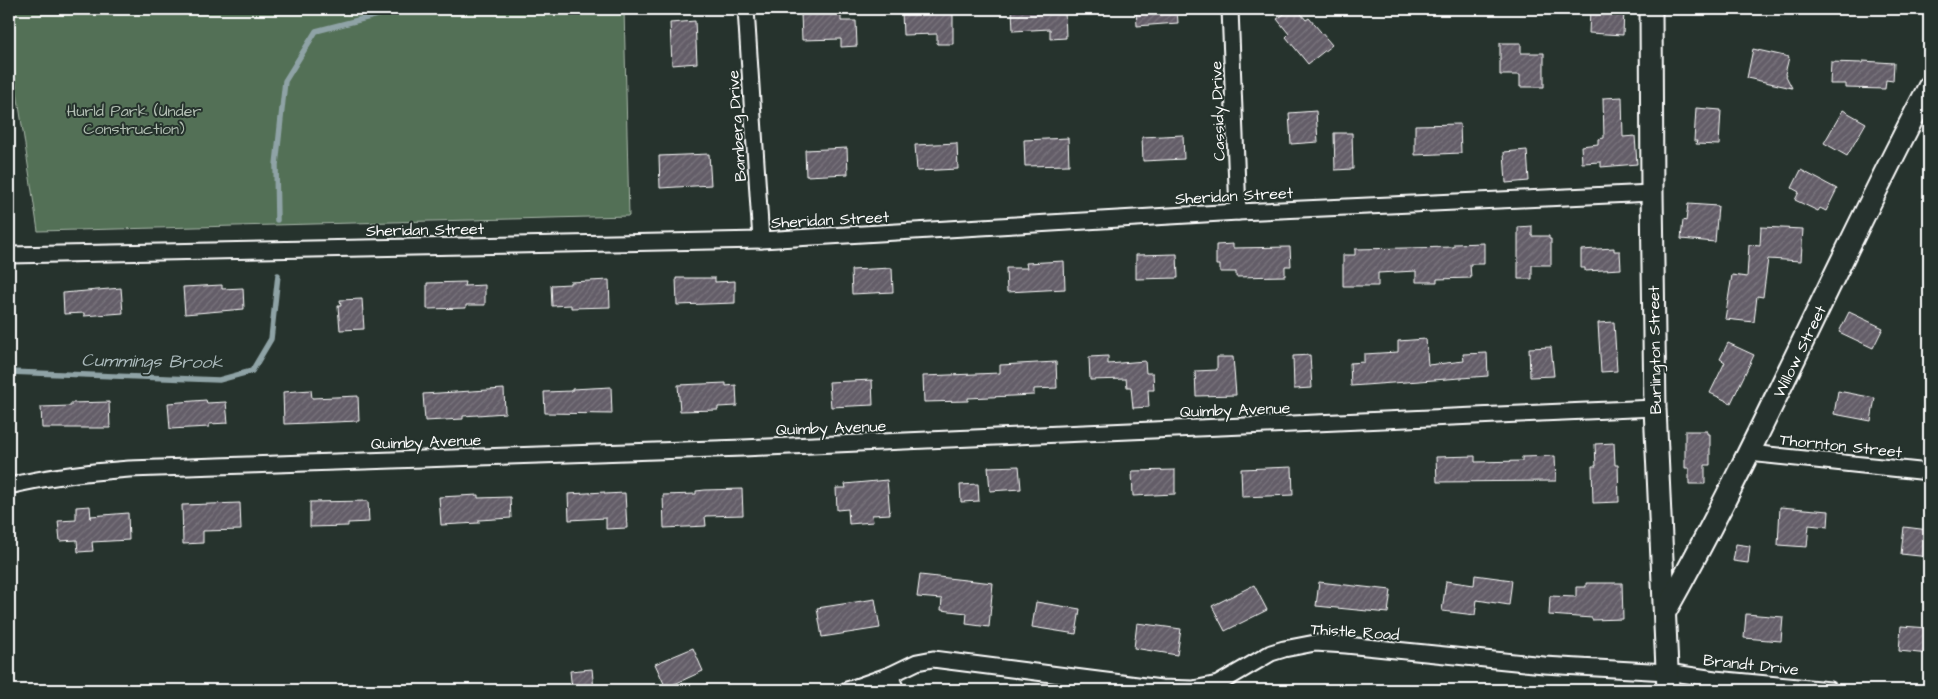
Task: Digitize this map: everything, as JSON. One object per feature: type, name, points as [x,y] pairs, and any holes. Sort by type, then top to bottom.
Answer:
[{"type":"street","name":"Bamberg Drive","points":[[746,9],[761,240]]},
{"type":"street","name":"Cassidy Drive","points":[[1230,9],[1238,212]]},
{"type":"street","name":"Burlington Street","points":[[1651,9],[1655,408],[1667,681]]},
{"type":"street","name":"Willow Street","points":[[1665,612],[1700,550],[1929,87]]},
{"type":"street","name":"Sheridan Street","points":[[9,255],[761,240],[1238,212],[1652,193]]},
{"type":"street","name":"Quimby Avenue","points":[[9,486],[58,475],[129,469],[763,447],[1655,408]]},
{"type":"street","name":"Thornton Street","points":[[1748,454],[1929,472]]},
{"type":"street","name":"Thistle Road","points":[[847,690],[890,675],[917,662],[933,658],[1161,688],[1193,689],[1218,684],[1271,653],[1294,646],[1315,643],[1555,666],[1667,681]]},
{"type":"street","points":[[890,675],[896,690]]},
{"type":"street","name":"Brandt Drive","points":[[1667,681],[1711,679],[1830,690]]},
{"type":"green space","name":"Hurld Park (Under Construction)","points":[[9,9],[624,9],[629,216],[38,231],[9,39]]},
{"type":"building","points":[[912,9],[953,9],[953,44],[937,44],[937,34],[903,35],[902,12],[912,12]]},
{"type":"building","points":[[1012,9],[1065,9],[1066,38],[1050,39],[1050,29],[1013,31]]},
{"type":"building","points":[[1136,9],[1177,9],[1178,23],[1137,26]]},
{"type":"building","points":[[1291,9],[1297,9],[1306,20],[1309,18],[1332,45],[1308,64],[1286,37],[1289,34],[1277,19]]},
{"type":"building","points":[[1590,9],[1624,9],[1623,35],[1589,33]]},
{"type":"building","points":[[841,12],[841,21],[856,21],[857,46],[841,47],[841,39],[802,40],[801,14]]},
{"type":"building","points":[[695,21],[697,63],[672,65],[670,23]]},
{"type":"building","points":[[1500,43],[1521,43],[1521,53],[1544,53],[1544,87],[1520,87],[1520,75],[1500,75]]},
{"type":"building","points":[[1753,49],[1789,57],[1785,74],[1792,88],[1747,78]]},
{"type":"building","points":[[1863,61],[1894,63],[1893,81],[1886,80],[1885,89],[1846,88],[1846,84],[1830,84],[1831,62],[1862,63]]},
{"type":"building","points":[[1622,97],[1623,137],[1635,136],[1637,164],[1601,167],[1601,162],[1582,163],[1581,146],[1598,144],[1598,139],[1604,138],[1603,98]]},
{"type":"building","points":[[1696,108],[1721,110],[1719,145],[1696,144],[1697,141],[1694,141]]},
{"type":"building","points":[[1843,110],[1866,123],[1847,156],[1824,143]]},
{"type":"building","points":[[1316,111],[1318,142],[1291,144],[1289,113]]},
{"type":"building","points":[[1460,124],[1461,153],[1415,155],[1415,125]]},
{"type":"building","points":[[1334,133],[1352,133],[1353,169],[1335,170]]},
{"type":"building","points":[[1183,135],[1184,159],[1143,161],[1142,137]]},
{"type":"building","points":[[1068,138],[1069,165],[1025,166],[1024,140]]},
{"type":"building","points":[[957,143],[958,169],[917,171],[915,145]]},
{"type":"building","points":[[847,148],[848,174],[806,176],[805,150]]},
{"type":"building","points":[[1527,150],[1529,181],[1506,183],[1504,152]]},
{"type":"building","points":[[709,154],[711,185],[660,188],[659,156]]},
{"type":"building","points":[[1801,170],[1837,189],[1826,211],[1820,208],[1818,211],[1795,200],[1799,192],[1792,188]]},
{"type":"building","points":[[1688,204],[1718,206],[1715,242],[1681,239],[1683,220],[1686,221]]},
{"type":"building","points":[[1532,226],[1532,236],[1549,236],[1549,239],[1551,239],[1551,265],[1532,265],[1532,279],[1518,279],[1518,227]]},
{"type":"building","points":[[1761,227],[1803,229],[1801,261],[1768,259],[1763,297],[1757,296],[1754,322],[1725,319],[1732,275],[1747,277],[1749,245],[1760,246]]},
{"type":"building","points":[[1484,243],[1484,264],[1470,264],[1471,278],[1437,279],[1437,282],[1416,282],[1416,271],[1378,273],[1378,286],[1343,286],[1343,255],[1355,255],[1355,249],[1454,247],[1454,244]]},
{"type":"building","points":[[1233,244],[1233,248],[1290,247],[1291,266],[1285,266],[1285,276],[1236,277],[1236,272],[1220,272],[1220,265],[1216,265],[1216,245]]},
{"type":"building","points":[[1614,248],[1614,251],[1620,251],[1621,269],[1585,271],[1585,268],[1581,268],[1581,250]]},
{"type":"building","points":[[1177,254],[1178,278],[1136,279],[1136,255]]},
{"type":"building","points":[[1064,261],[1065,289],[1007,292],[1006,268],[1027,268],[1026,263]]},
{"type":"building","points":[[892,268],[893,292],[852,294],[851,270]]},
{"type":"building","points":[[676,278],[715,278],[715,282],[735,281],[735,303],[677,305]]},
{"type":"building","points":[[609,280],[610,307],[571,308],[571,305],[552,306],[551,285]]},
{"type":"building","points":[[465,282],[464,286],[485,285],[485,305],[466,305],[466,308],[427,309],[427,283]]},
{"type":"building","points":[[222,285],[222,289],[243,288],[244,309],[185,314],[183,287]]},
{"type":"building","points":[[121,288],[123,313],[84,316],[84,313],[64,314],[63,293]]},
{"type":"building","points":[[362,299],[364,329],[340,330],[338,306],[341,306],[340,300]]},
{"type":"building","points":[[1849,312],[1883,328],[1873,348],[1839,332]]},
{"type":"building","points":[[1614,322],[1617,371],[1601,372],[1598,323]]},
{"type":"building","points":[[1426,339],[1428,365],[1464,361],[1463,354],[1487,353],[1488,376],[1351,386],[1350,363],[1364,362],[1364,354],[1398,352],[1398,341]]},
{"type":"building","points":[[1728,343],[1754,355],[1731,403],[1710,393],[1725,362],[1720,359]]},
{"type":"building","points":[[1551,347],[1554,376],[1530,377],[1529,348]]},
{"type":"building","points":[[1310,355],[1312,388],[1294,389],[1293,356]]},
{"type":"building","points":[[1108,356],[1108,364],[1145,361],[1146,373],[1153,373],[1154,390],[1148,390],[1149,407],[1133,408],[1131,387],[1127,387],[1126,379],[1090,380],[1089,357]]},
{"type":"building","points":[[1217,357],[1233,357],[1236,395],[1196,396],[1195,371],[1217,370]]},
{"type":"building","points":[[1056,362],[1057,388],[1034,389],[1034,395],[968,398],[968,401],[924,402],[923,376],[1000,373],[1000,365]]},
{"type":"building","points":[[872,380],[873,405],[831,407],[829,382]]},
{"type":"building","points":[[726,383],[726,386],[736,385],[737,406],[718,407],[718,410],[680,411],[678,385]]},
{"type":"building","points":[[611,387],[612,414],[545,413],[544,392]]},
{"type":"building","points":[[504,389],[505,413],[463,416],[463,419],[425,421],[423,394]]},
{"type":"building","points":[[311,390],[312,398],[358,396],[359,421],[284,424],[283,392]]},
{"type":"building","points":[[1838,391],[1875,398],[1871,421],[1834,414]]},
{"type":"building","points":[[206,400],[207,403],[226,402],[228,423],[209,424],[209,427],[170,429],[168,403]]},
{"type":"building","points":[[109,402],[110,428],[42,428],[41,407],[71,406],[71,403]]},
{"type":"building","points":[[1685,431],[1707,431],[1707,434],[1710,434],[1710,465],[1705,465],[1705,484],[1689,484],[1689,468],[1685,468]]},
{"type":"building","points":[[1614,443],[1615,465],[1618,465],[1619,502],[1593,503],[1592,466],[1596,466],[1595,444]]},
{"type":"building","points":[[1475,456],[1475,462],[1522,461],[1522,457],[1555,456],[1556,481],[1437,482],[1436,457]]},
{"type":"building","points":[[1019,466],[1021,489],[990,491],[988,467]]},
{"type":"building","points":[[1292,467],[1293,495],[1242,497],[1241,469]]},
{"type":"building","points":[[1175,470],[1175,494],[1133,496],[1132,471]]},
{"type":"building","points":[[887,480],[890,514],[872,515],[873,522],[849,524],[848,509],[837,510],[836,488],[846,488],[845,484]]},
{"type":"building","points":[[978,484],[979,501],[961,502],[960,485]]},
{"type":"building","points":[[742,489],[743,515],[705,516],[706,526],[664,528],[663,495],[696,494],[696,491],[705,490]]},
{"type":"building","points":[[605,492],[605,494],[625,493],[627,528],[606,529],[606,518],[569,520],[568,494]]},
{"type":"building","points":[[478,495],[478,498],[510,497],[511,518],[479,520],[479,523],[441,525],[439,497]]},
{"type":"building","points":[[368,501],[369,522],[348,523],[348,526],[310,527],[310,502]]},
{"type":"building","points":[[240,503],[241,530],[203,531],[203,543],[183,544],[182,505]]},
{"type":"building","points":[[90,506],[91,519],[91,516],[128,513],[129,540],[92,542],[93,551],[78,552],[77,540],[60,541],[58,521],[76,520],[76,507]]},
{"type":"building","points":[[1780,507],[1829,511],[1828,527],[1809,525],[1807,547],[1778,545]]},
{"type":"building","points":[[1904,527],[1929,530],[1929,557],[1901,554]]},
{"type":"building","points":[[1736,544],[1750,546],[1748,563],[1733,561]]},
{"type":"building","points":[[920,575],[993,583],[989,627],[966,624],[967,613],[941,610],[942,599],[917,597]]},
{"type":"building","points":[[1475,575],[1512,580],[1509,605],[1477,600],[1475,615],[1442,611],[1446,581],[1474,585]]},
{"type":"building","points":[[1319,582],[1391,590],[1388,613],[1316,606]]},
{"type":"building","points":[[1586,583],[1622,583],[1623,619],[1592,620],[1592,618],[1549,615],[1550,596],[1576,597],[1576,587],[1586,587]]},
{"type":"building","points":[[1254,585],[1267,610],[1225,631],[1212,606]]},
{"type":"building","points":[[875,599],[880,628],[822,637],[817,608]]},
{"type":"building","points":[[1036,602],[1080,609],[1076,634],[1032,627]]},
{"type":"building","points":[[1746,614],[1783,617],[1781,641],[1744,638]]},
{"type":"building","points":[[1137,623],[1181,629],[1177,655],[1134,648]]},
{"type":"building","points":[[1901,626],[1929,628],[1929,654],[1899,651]]},
{"type":"building","points":[[693,648],[703,671],[666,688],[655,664]]},
{"type":"building","points":[[592,669],[594,690],[572,690],[570,671]]},
{"type":"waterway","name":"Cummings Brook","points":[[277,220],[276,165],[285,81],[316,31],[401,9]]},
{"type":"waterway","name":"Cummings Brook","points":[[9,372],[219,380],[252,371],[271,339],[278,275]]}]
